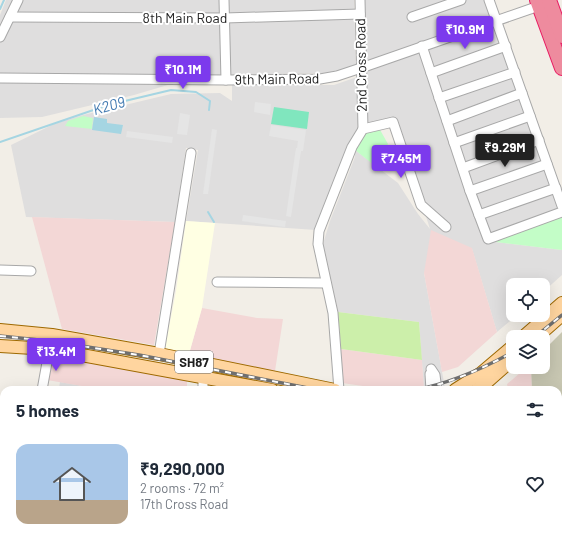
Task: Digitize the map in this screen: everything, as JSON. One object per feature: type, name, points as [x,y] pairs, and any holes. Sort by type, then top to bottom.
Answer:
[{"type":"highway","points":[[542,2],[562,36]]},
{"type":"highway","points":[[542,2],[562,68]]},
{"type":"main road","points":[[531,330],[562,303]]},
{"type":"main road","points":[[545,330],[562,315]]},
{"type":"main road","name":"SH87","points":[[0,330],[52,335],[159,354],[315,386]]},
{"type":"main road","name":"SH87","points":[[0,346],[49,349],[251,386]]},
{"type":"main road","points":[[485,382],[506,355]]},
{"type":"main road","points":[[470,386],[485,382],[506,365]]},
{"type":"street","points":[[0,37],[18,0]]},
{"type":"street","points":[[224,0],[226,80]]},
{"type":"street","name":"2nd Cross Road","points":[[360,0],[363,129]]},
{"type":"street","points":[[412,17],[461,0]]},
{"type":"street","points":[[490,0],[561,203]]},
{"type":"street","name":"9th Main Road","points":[[0,78],[226,80],[320,79],[337,76],[362,68],[497,21],[542,2]]},
{"type":"street","name":"8th Main Road","points":[[10,17],[225,18],[360,14]]},
{"type":"street","points":[[422,46],[470,191],[488,239],[562,212]]},
{"type":"street","points":[[431,74],[506,46]]},
{"type":"street","points":[[439,98],[515,72]]},
{"type":"street","points":[[447,121],[522,94]]},
{"type":"street","points":[[454,143],[530,116]]},
{"type":"street","points":[[339,386],[333,313],[318,244],[319,231],[352,147],[363,129],[393,122],[421,205],[446,226]]},
{"type":"street","points":[[463,168],[539,140]]},
{"type":"street","points":[[159,354],[191,153]]},
{"type":"street","points":[[470,191],[547,164]]},
{"type":"street","points":[[479,216],[556,188]]},
{"type":"street","points":[[0,270],[31,271]]},
{"type":"street","points":[[217,282],[326,283]]},
{"type":"street","points":[[43,386],[52,335]]},
{"type":"street","points":[[430,386],[429,376],[431,369],[435,375],[436,386]]},
{"type":"street","points":[[203,377],[203,386]]},
{"type":"shaded area","points":[[6,0],[354,0],[356,67],[331,73],[214,75],[213,85],[178,82],[134,95],[42,117],[0,118],[0,15]]},
{"type":"shaded area","points":[[362,0],[486,0],[493,20],[364,65]]},
{"type":"shaded area","points":[[495,23],[561,211],[490,237],[424,47]]},
{"type":"shaded area","points":[[421,48],[487,241],[562,250],[562,275],[550,286],[550,278],[506,278],[506,322],[509,322],[497,332],[472,249],[424,273],[445,386],[424,386],[419,322],[338,312],[323,244],[330,221],[355,157],[355,150],[398,183],[418,214],[430,229],[395,119],[367,126],[363,69]]},
{"type":"shaded area","points":[[357,77],[358,131],[316,230],[186,221],[198,150],[186,148],[175,222],[26,217],[11,145],[54,124],[83,115],[171,94],[220,93],[232,101],[232,85],[334,85]]},
{"type":"shaded area","points":[[255,102],[271,104],[270,115],[254,112]]},
{"type":"shaded area","points":[[180,113],[190,115],[187,135],[177,134]]},
{"type":"shaded area","points":[[271,125],[306,130],[303,151],[301,151],[291,217],[286,216],[298,141],[269,136]]},
{"type":"shaded area","points":[[212,129],[217,130],[208,194],[203,194]]},
{"type":"shaded area","points":[[127,131],[173,137],[172,143],[126,137]]},
{"type":"shaded area","points":[[243,215],[286,221],[285,227],[242,221]]},
{"type":"shaded area","points":[[32,217],[175,222],[154,345],[62,329]]},
{"type":"shaded area","points":[[186,221],[215,223],[202,308],[189,354],[165,348],[176,291]]},
{"type":"shaded area","points":[[431,230],[472,248],[497,332],[458,367],[442,372],[424,273]]},
{"type":"shaded area","points":[[202,308],[257,318],[283,319],[275,371],[189,354]]},
{"type":"shaded area","points":[[562,332],[562,386],[532,386],[531,374],[550,374],[550,344]]},
{"type":"shaded area","points":[[341,349],[422,360],[424,386],[363,386],[342,383]]},
{"type":"shaded area","points":[[52,354],[187,380],[187,386],[82,386],[47,380]]},
{"type":"shaded area","points":[[519,374],[531,374],[532,386],[507,386],[507,384]]},
{"type":"shaded area","points":[[60,382],[82,386],[59,386]]},
{"type":"green space","points":[[274,107],[309,112],[307,129],[271,124]]},
{"type":"green space","points":[[83,116],[93,118],[92,129],[65,126],[68,121]]},
{"type":"green space","points":[[379,128],[388,144],[374,165],[355,150],[365,131]]},
{"type":"green space","points":[[562,215],[562,250],[487,241]]},
{"type":"green space","points":[[338,312],[419,322],[422,360],[341,349]]},
{"type":"water","points":[[94,117],[107,119],[107,123],[123,125],[121,134],[92,130]]},
{"type":"waterway","name":"K209","points":[[0,9],[4,0]]},
{"type":"waterway","name":"K209","points":[[0,142],[108,105],[171,90],[196,92],[210,101],[209,110]]},
{"type":"waterway","name":"K209","points":[[208,212],[214,222]]},
{"type":"railway","points":[[544,330],[562,315]]},
{"type":"railway","points":[[0,336],[49,341],[139,355],[298,386]]},
{"type":"railway","points":[[431,386],[453,380],[506,356]]}]
